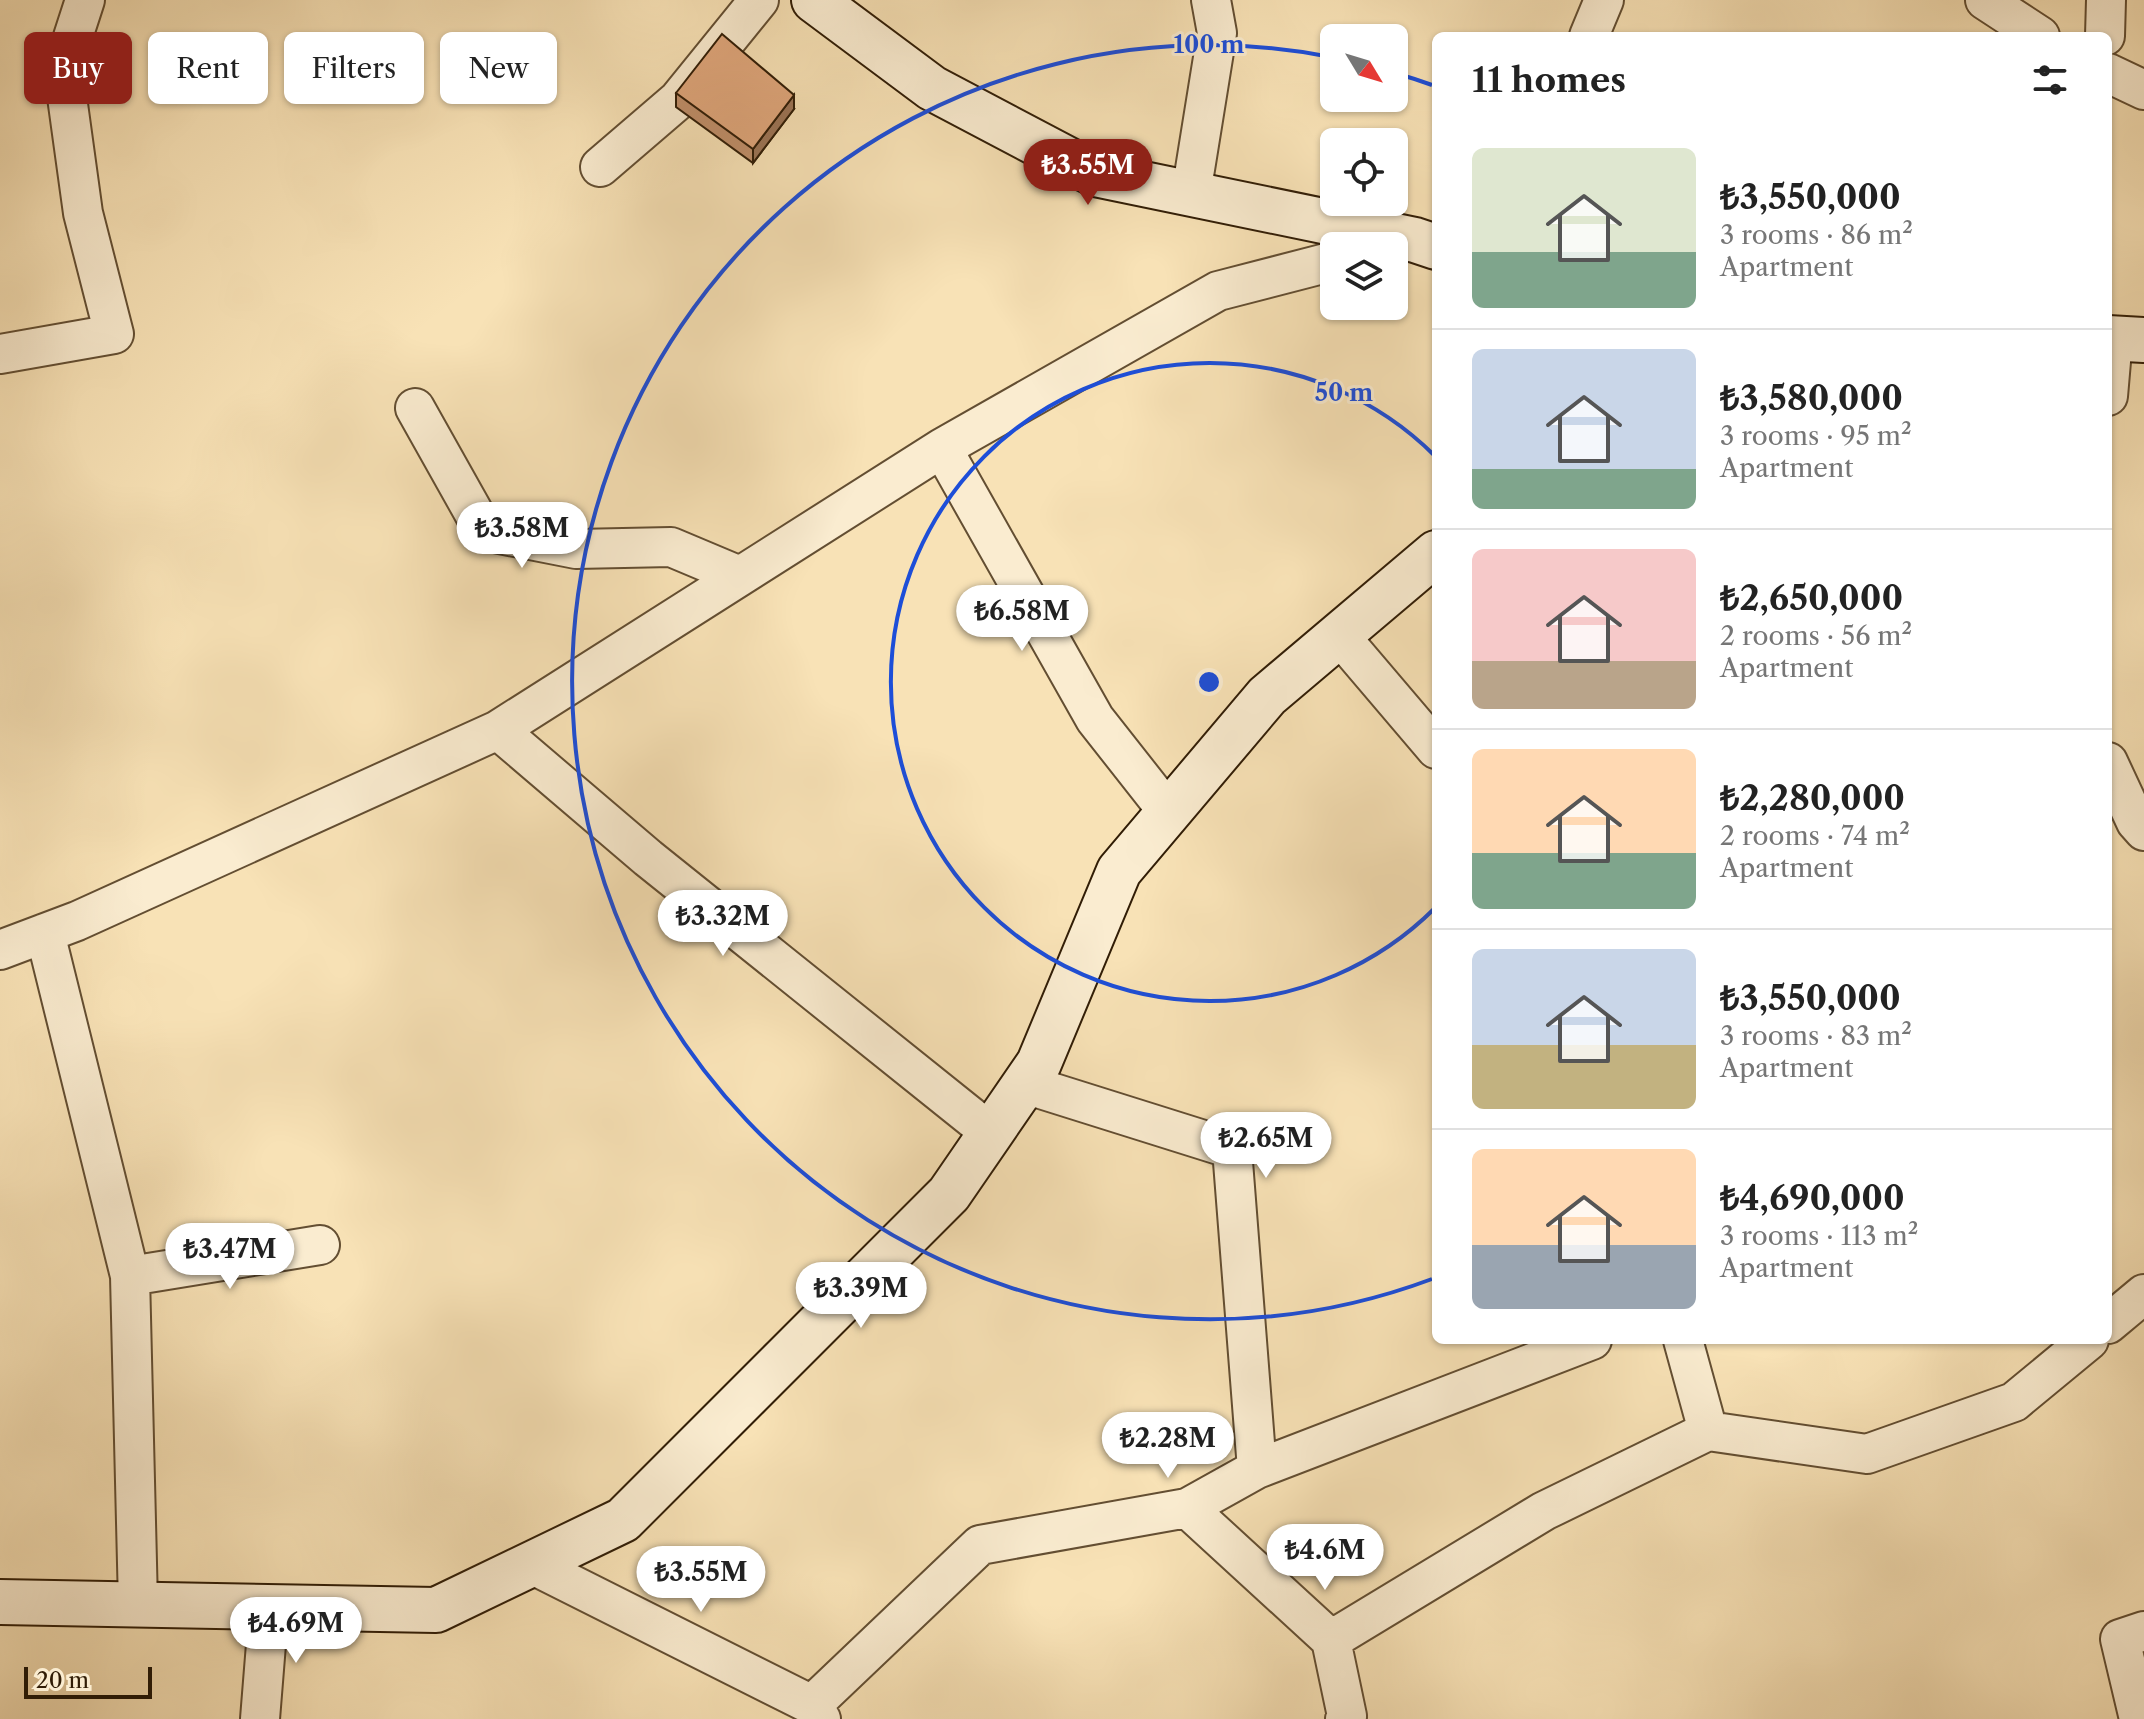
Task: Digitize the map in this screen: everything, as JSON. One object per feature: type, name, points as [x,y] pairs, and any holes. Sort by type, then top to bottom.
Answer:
[{"type":"street","points":[[0,354],[114,334],[83,213],[63,68],[85,0]]},
{"type":"street","points":[[600,167],[678,100],[759,0]]},
{"type":"street","points":[[814,0],[932,88],[1095,174],[1415,245]]},
{"type":"street","points":[[1191,194],[1217,33],[1211,0]]},
{"type":"street","points":[[1591,32],[1604,0]]},
{"type":"street","points":[[1985,0],[2034,32]]},
{"type":"street","points":[[2105,32],[2106,0]]},
{"type":"street","points":[[2112,75],[2144,90]]},
{"type":"street","points":[[0,950],[77,921],[498,730],[942,448],[1218,291],[1320,265]]},
{"type":"street","points":[[2112,385],[2130,338]]},
{"type":"street","points":[[415,408],[484,531],[576,549],[671,547],[740,576]]},
{"type":"street","points":[[942,448],[1095,719],[1169,813]]},
{"type":"street","points":[[0,1602],[436,1610],[623,1520],[949,1194],[1039,1063],[1119,871],[1267,696],[1432,556]]},
{"type":"street","points":[[1339,635],[1432,744]]},
{"type":"street","points":[[498,730],[648,858],[991,1133]]},
{"type":"street","points":[[2112,771],[2136,822],[2144,831]]},
{"type":"street","points":[[45,933],[130,1276],[138,1604]]},
{"type":"street","points":[[1025,1084],[1232,1149],[1257,1469]]},
{"type":"street","points":[[130,1276],[320,1245]]},
{"type":"street","points":[[2112,1321],[2144,1294]]},
{"type":"street","points":[[531,1564],[817,1712],[980,1545],[1187,1508],[1257,1469],[1582,1344]]},
{"type":"street","points":[[1684,1344],[1708,1431]]},
{"type":"street","points":[[1331,1640],[1544,1511],[1708,1431],[1867,1454],[2014,1402],[2084,1344]]},
{"type":"street","points":[[1187,1508],[1331,1640],[1345,1719]]},
{"type":"street","points":[[260,1719],[269,1607]]},
{"type":"street","points":[[2139,1719],[2120,1639],[2144,1631]]},
{"type":"building","points":[[722,34],[794,95],[753,149],[676,93]]}]
